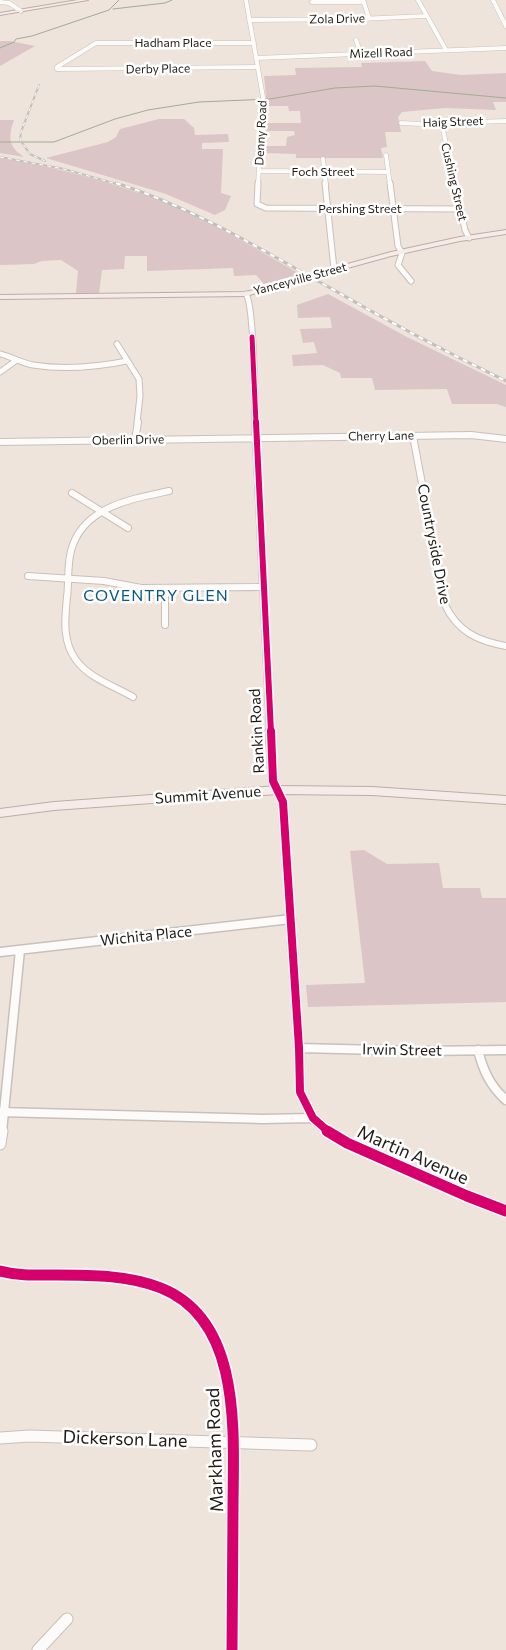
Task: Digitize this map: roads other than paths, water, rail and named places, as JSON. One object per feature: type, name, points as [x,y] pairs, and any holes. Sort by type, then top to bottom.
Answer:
[{"type":"main road","points":[[0,14],[86,0]]},
{"type":"main road","name":"Yanceyville Street","points":[[0,297],[246,294],[334,269],[469,238],[506,232]]},
{"type":"main road","name":"Summit Avenue","points":[[0,813],[62,806],[276,790],[372,791],[506,800]]},
{"type":"street","name":"Denny Road","points":[[246,0],[263,104],[256,201],[260,206]]},
{"type":"street","points":[[418,0],[425,16],[446,50]]},
{"type":"street","points":[[493,0],[506,26]]},
{"type":"street","points":[[312,2],[363,1],[369,18]]},
{"type":"street","points":[[0,2],[10,3],[21,11]]},
{"type":"street","name":"Zola Drive","points":[[249,20],[425,16]]},
{"type":"street","points":[[356,40],[361,54]]},
{"type":"street","name":"Hadham Place","points":[[57,69],[57,67],[92,43],[254,43]]},
{"type":"street","name":"Mizell Road","points":[[256,58],[506,48]]},
{"type":"street","name":"Derby Place","points":[[57,69],[258,67]]},
{"type":"street","name":"Haig Street","points":[[401,123],[442,125],[441,123],[457,121],[506,121]]},
{"type":"street","name":"Cushing Street","points":[[442,125],[460,209],[469,238]]},
{"type":"street","points":[[386,155],[398,246],[402,253],[398,265],[411,281]]},
{"type":"street","points":[[323,159],[334,269]]},
{"type":"street","name":"Foch Street","points":[[259,171],[388,172]]},
{"type":"street","name":"Pershing Street","points":[[260,206],[281,209],[460,209]]},
{"type":"street","name":"Rankin Road","points":[[246,294],[249,298],[251,316],[262,587],[273,781],[282,802],[291,919],[300,1092],[313,1118]]},
{"type":"street","points":[[117,344],[138,375],[140,383],[136,440]]},
{"type":"street","points":[[0,354],[34,365],[107,365],[127,360]]},
{"type":"street","points":[[0,372],[17,360]]},
{"type":"street","name":"Cherry Lane","points":[[256,438],[471,435],[506,439]]},
{"type":"street","name":"Countryside Drive","points":[[413,436],[445,605],[450,618],[457,626],[474,638],[506,646]]},
{"type":"street","name":"Oberlin Drive","points":[[0,442],[256,438]]},
{"type":"street","points":[[133,697],[91,672],[77,661],[69,648],[64,632],[71,551],[75,538],[83,526],[102,511],[126,501],[169,492]]},
{"type":"street","points":[[72,493],[128,528]]},
{"type":"street","points":[[28,576],[104,581],[142,588],[262,587]]},
{"type":"street","points":[[165,589],[165,625]]},
{"type":"street","name":"Wichita Place","points":[[0,952],[291,919]]},
{"type":"street","points":[[0,1144],[20,950]]},
{"type":"street","name":"Irwin Street","points":[[299,1048],[421,1051],[506,1050]]},
{"type":"street","points":[[478,1050],[483,1072],[489,1084],[506,1100]]},
{"type":"street","points":[[3,1112],[313,1118]]},
{"type":"street","name":"Martin Avenue","points":[[313,1118],[326,1130],[347,1143],[506,1212]]},
{"type":"street","name":"Markham Road","points":[[0,1271],[15,1275],[127,1280],[151,1285],[181,1298],[215,1338],[225,1367],[230,1393],[233,1442],[232,1650]]},
{"type":"street","name":"Dickerson Lane","points":[[0,1438],[29,1436],[311,1445]]},
{"type":"street","points":[[38,1650],[67,1619]]},
{"type":"waterway","points":[[0,48],[14,42],[16,39],[32,36],[109,10],[119,0]]},
{"type":"waterway","points":[[113,9],[165,3],[172,0]]},
{"type":"waterway","points":[[0,142],[54,142],[115,119],[148,110],[199,102],[270,99],[335,88],[375,86],[506,98]]},
{"type":"railway","points":[[39,85],[21,132],[20,140],[30,154],[45,161]]},
{"type":"railway","points":[[0,157],[64,169],[120,185]]},
{"type":"railway","points":[[116,183],[171,204],[223,229],[392,322],[506,381]]},
{"type":"district","name":"COVENTRY GLEN","points":[[156,595]]}]
